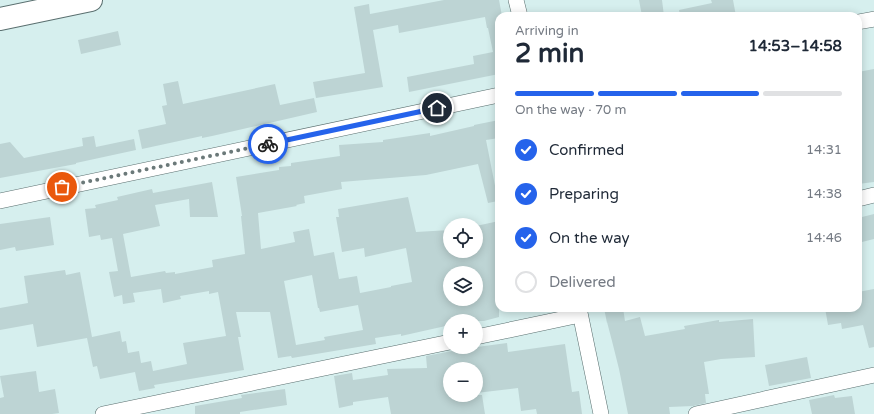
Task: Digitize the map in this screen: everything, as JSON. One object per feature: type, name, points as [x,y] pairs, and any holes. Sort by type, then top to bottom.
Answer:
[{"type":"main road","points":[[0,19],[91,0]]},
{"type":"street","points":[[516,0],[519,12]]},
{"type":"street","points":[[862,21],[874,19]]},
{"type":"street","points":[[0,200],[495,96]]},
{"type":"street","points":[[862,198],[874,195]]},
{"type":"street","points":[[483,335],[579,312],[601,414]]},
{"type":"street","points":[[103,414],[443,343]]},
{"type":"street","points":[[696,414],[874,375]]},
{"type":"building","points":[[444,0],[499,0],[501,12],[495,12],[495,75],[409,92],[407,77],[474,64],[473,56],[493,52],[485,17],[399,33],[398,25],[373,30],[383,87],[316,98],[313,82],[365,73],[354,7],[369,4],[370,14]]},
{"type":"building","points":[[639,0],[662,0],[664,12],[641,12]]},
{"type":"building","points":[[711,0],[733,0],[735,12],[679,12],[679,10],[712,3]]},
{"type":"building","points":[[118,31],[121,45],[81,54],[78,40]]},
{"type":"building","points":[[874,69],[874,182],[862,184],[862,71]]},
{"type":"building","points":[[178,81],[183,104],[275,84],[280,105],[314,98],[317,112],[212,136],[202,138],[202,136],[142,149],[138,130],[166,124],[162,106],[167,105],[163,84]]},
{"type":"building","points":[[495,121],[495,139],[486,140],[495,186],[495,202],[488,203],[478,164],[426,175],[341,182],[342,189],[304,196],[305,203],[296,205],[297,206],[258,213],[261,249],[295,242],[293,232],[309,229],[314,256],[334,252],[339,279],[357,276],[360,293],[412,282],[406,248],[365,257],[364,248],[342,252],[336,217],[339,217],[338,209],[408,197],[416,232],[443,230],[443,258],[483,258],[483,224],[495,222],[495,312],[499,312],[499,317],[483,321],[483,314],[443,314],[443,327],[401,336],[401,334],[375,338],[376,344],[292,358],[291,356],[278,358],[270,312],[236,312],[241,337],[238,337],[244,370],[154,385],[155,388],[139,391],[135,372],[100,379],[97,366],[93,367],[87,338],[37,347],[33,324],[0,330],[0,308],[28,303],[24,276],[65,270],[66,275],[80,272],[92,337],[120,331],[122,342],[126,341],[128,353],[139,351],[141,363],[151,361],[153,371],[187,364],[183,343],[226,336],[218,292],[209,294],[209,291],[180,296],[181,299],[163,303],[161,289],[133,293],[135,302],[123,304],[122,295],[114,297],[109,272],[118,271],[112,238],[101,240],[100,235],[89,237],[85,209],[96,208],[95,205],[118,200],[117,197],[152,189],[153,193],[212,182],[218,217],[190,217],[189,199],[155,205],[160,226],[123,234],[131,277],[165,271],[166,273],[175,272],[175,274],[213,267],[212,260],[245,254],[242,216],[236,177],[279,170],[279,167],[291,166],[291,163],[340,156],[339,145],[383,142],[383,140],[430,133],[430,136]],"holes":[[[312,275],[320,312],[358,305],[363,330],[324,337],[325,340],[296,345],[284,281]]]},
{"type":"building","points":[[94,136],[96,147],[134,139],[136,150],[76,164],[0,178],[0,144],[10,142],[24,158],[83,146],[82,138]]},
{"type":"building","points":[[874,214],[874,239],[862,242],[862,217]]},
{"type":"building","points":[[50,217],[54,245],[16,251],[15,247],[0,250],[0,224]]},
{"type":"building","points":[[874,289],[874,347],[869,348],[863,325],[842,329],[841,323],[828,325],[826,312],[862,312],[862,291]]},
{"type":"building","points":[[605,312],[624,312],[625,321],[640,317],[645,336],[685,329],[684,326],[719,320],[719,322],[753,319],[755,357],[721,359],[704,362],[709,394],[705,394],[706,403],[693,406],[669,407],[670,414],[628,414],[619,369]]},
{"type":"building","points":[[507,343],[508,352],[565,344],[572,392],[579,391],[582,414],[537,414],[536,409],[521,411],[518,388],[483,392],[483,362],[443,362],[443,402],[483,401],[485,414],[391,414],[388,397],[353,402],[353,405],[339,408],[334,376],[352,373],[353,380],[388,375],[387,369],[427,368],[426,356],[443,353],[443,354],[483,354],[483,346]]},
{"type":"building","points":[[807,357],[811,378],[769,386],[765,365]]},
{"type":"building","points":[[36,371],[39,392],[55,389],[59,413],[0,414],[0,398],[4,397],[0,376]]},
{"type":"building","points":[[285,389],[287,405],[240,412],[240,414],[195,414],[195,406],[242,398],[241,395]]},
{"type":"building","points":[[834,395],[835,398],[852,396],[855,414],[812,414],[809,400]]},
{"type":"way so far","points":[[62,187],[268,144]]},
{"type":"route","points":[[268,144],[437,108]]}]
